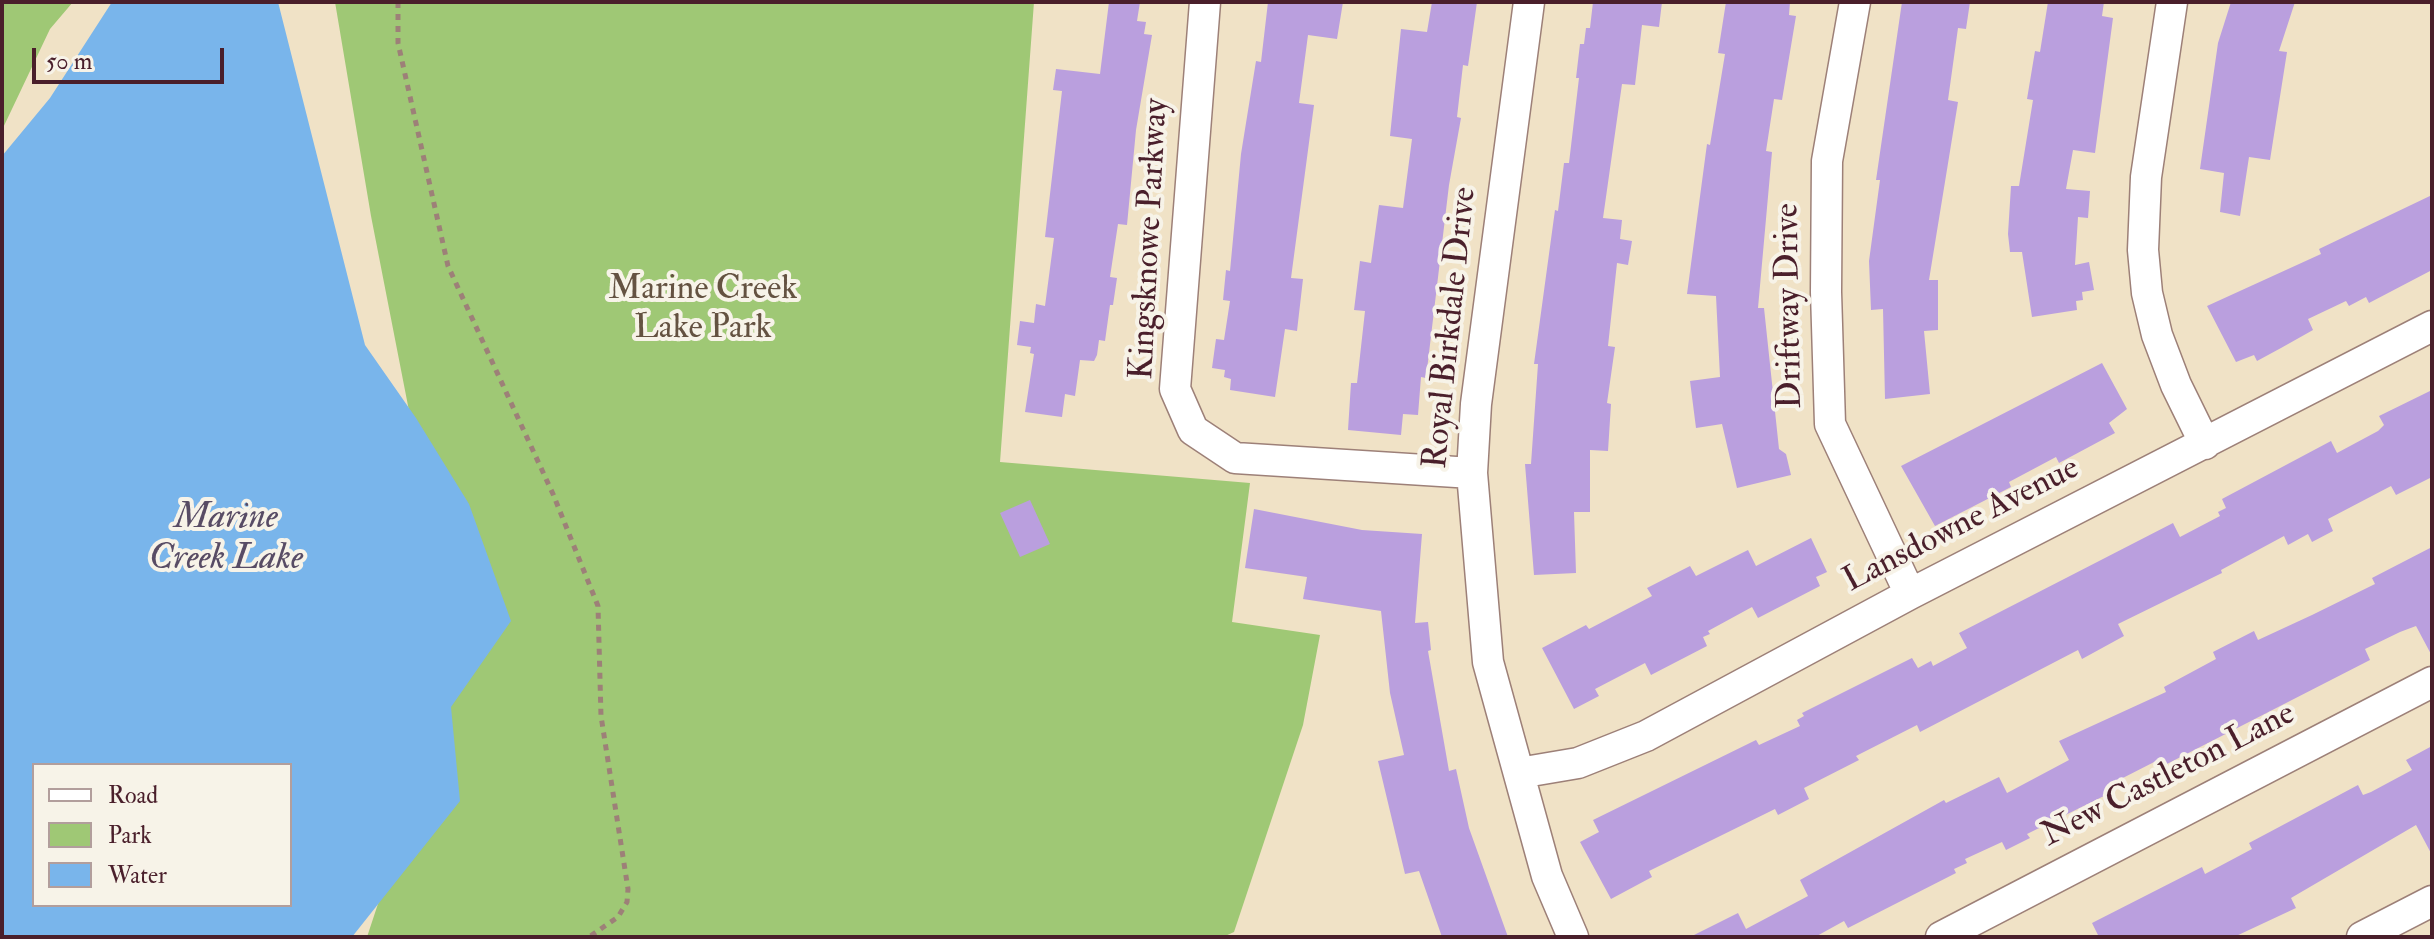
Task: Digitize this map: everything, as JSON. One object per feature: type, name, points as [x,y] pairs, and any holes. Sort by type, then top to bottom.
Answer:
[{"type":"street","name":"Kingsknowe Parkway","points":[[1205,2],[1175,389],[1193,430],[1235,458],[1472,473]]},
{"type":"street","name":"Royal Birkdale Drive","points":[[1529,2],[1476,404],[1472,473],[1488,662],[1547,876],[1573,937]]},
{"type":"street","name":"Driftway Drive","points":[[1855,2],[1827,161],[1826,292],[1830,424],[1910,594]]},
{"type":"street","points":[[2172,2],[2146,177],[2143,250],[2147,293],[2157,335],[2176,385],[2205,444]]},
{"type":"street","name":"Lansdowne Avenue","points":[[1519,773],[1578,763],[1646,736],[1910,594],[2432,326]]},
{"type":"street","name":"New Castleton Lane","points":[[1941,937],[2432,682]]},
{"type":"street","points":[[2362,937],[2432,901]]},
{"type":"path","points":[[398,2],[398,43],[448,266],[553,494],[598,606],[601,716],[628,889],[627,902],[618,917],[589,937]]},
{"type":"green space","points":[[2,2],[73,2],[50,29],[2,130]]},
{"type":"green space","name":"Marine Creek Lake Park","points":[[335,2],[1034,2],[1000,462],[1250,483],[1232,622],[1320,635],[1303,725],[1234,932],[1223,937],[367,937],[458,662],[371,216]]},
{"type":"water","name":"Marine Creek Lake","points":[[112,2],[278,2],[365,345],[416,418],[469,504],[511,621],[451,707],[460,801],[352,937],[2,937],[2,156],[50,98]]},
{"type":"building","points":[[1109,2],[1140,2],[1137,21],[1146,22],[1144,34],[1152,35],[1136,130],[1127,225],[1118,224],[1110,277],[1117,278],[1113,305],[1110,305],[1105,341],[1099,340],[1094,361],[1080,360],[1075,396],[1065,394],[1062,417],[1025,412],[1034,354],[1030,353],[1031,347],[1017,345],[1020,321],[1034,323],[1036,304],[1045,306],[1054,238],[1045,237],[1062,91],[1053,90],[1056,69],[1100,74]]},
{"type":"building","points":[[1268,2],[1343,2],[1337,39],[1308,35],[1299,103],[1314,105],[1291,278],[1303,279],[1297,331],[1285,329],[1275,397],[1230,390],[1231,379],[1224,377],[1225,370],[1212,368],[1216,339],[1224,340],[1230,301],[1223,300],[1226,270],[1230,271],[1241,154],[1256,61],[1261,62]]},
{"type":"building","points":[[1432,2],[1477,2],[1468,66],[1463,65],[1457,117],[1461,118],[1449,185],[1426,378],[1421,377],[1418,415],[1403,414],[1401,435],[1348,430],[1351,383],[1357,383],[1365,311],[1354,310],[1360,261],[1371,263],[1379,205],[1403,208],[1412,139],[1390,136],[1401,29],[1427,32]]},
{"type":"building","points":[[1593,2],[1662,2],[1659,27],[1642,25],[1635,85],[1622,84],[1603,218],[1622,220],[1620,239],[1632,241],[1628,265],[1617,263],[1608,346],[1615,347],[1607,403],[1611,404],[1608,451],[1590,450],[1590,512],[1574,512],[1576,573],[1534,575],[1525,464],[1531,464],[1538,364],[1534,364],[1555,210],[1558,211],[1564,163],[1569,163],[1580,44],[1584,44],[1586,28],[1590,28]]},
{"type":"building","points":[[1726,2],[1790,2],[1789,15],[1796,16],[1782,100],[1774,99],[1766,151],[1772,152],[1758,308],[1764,308],[1779,449],[1786,454],[1791,475],[1737,488],[1722,424],[1696,428],[1690,381],[1720,377],[1716,296],[1687,294],[1707,144],[1710,145],[1725,54],[1718,53]]},
{"type":"building","points":[[1902,2],[1970,2],[1966,29],[1958,28],[1948,100],[1958,102],[1929,280],[1938,280],[1938,330],[1924,331],[1930,394],[1885,399],[1883,309],[1871,310],[1869,261],[1880,180],[1876,180]]},
{"type":"building","points":[[2048,2],[2104,2],[2102,16],[2113,18],[2095,153],[2073,150],[2066,189],[2090,191],[2088,218],[2078,217],[2075,265],[2089,262],[2094,290],[2082,292],[2083,300],[2076,301],[2077,310],[2032,317],[2022,252],[2010,252],[2008,234],[2011,186],[2019,186],[2033,100],[2027,99],[2035,51],[2040,52]]},
{"type":"building","points":[[2231,2],[2295,2],[2279,51],[2287,52],[2270,160],[2249,157],[2240,216],[2220,212],[2224,173],[2200,169],[2218,43]]},
{"type":"building","points":[[2432,195],[2432,270],[2369,303],[2366,297],[2349,306],[2346,301],[2308,319],[2313,330],[2281,348],[2257,361],[2254,355],[2236,362],[2207,306],[2321,254],[2319,249]]},
{"type":"building","points":[[2102,363],[2127,409],[2109,423],[2115,433],[2059,463],[2056,457],[2009,482],[2011,487],[1935,526],[1901,466]]},
{"type":"building","points":[[2432,390],[2432,477],[2396,495],[2391,486],[2328,519],[2333,531],[2312,542],[2308,534],[2288,545],[2284,536],[2221,570],[2222,573],[2118,624],[2124,636],[2082,659],[2078,650],[1920,732],[1917,725],[1856,756],[1859,760],[1804,788],[1809,799],[1778,815],[1775,809],[1649,871],[1652,877],[1611,899],[1580,842],[1599,832],[1593,820],[1756,740],[1759,745],[1800,726],[1797,720],[1804,716],[1802,713],[1912,658],[1918,668],[1931,661],[1933,666],[1967,648],[1959,633],[2173,523],[2180,537],[2220,516],[2218,512],[2226,508],[2222,499],[2331,441],[2337,453],[2378,431],[2384,425],[2379,416]]},
{"type":"building","points":[[1030,500],[1050,544],[1020,557],[1000,513]]},
{"type":"building","points":[[1254,509],[1362,530],[1422,534],[1415,623],[1428,622],[1431,650],[1428,651],[1449,771],[1456,769],[1469,828],[1508,937],[1442,937],[1419,871],[1405,874],[1378,761],[1404,755],[1390,693],[1381,611],[1303,599],[1307,577],[1245,568]]},
{"type":"building","points":[[1811,538],[1827,572],[1816,577],[1820,586],[1758,618],[1752,607],[1708,631],[1710,634],[1703,637],[1707,646],[1651,675],[1645,663],[1595,689],[1599,696],[1574,709],[1542,648],[1586,625],[1589,629],[1652,596],[1647,588],[1690,566],[1696,576],[1748,550],[1756,566]]},
{"type":"building","points":[[2432,547],[2432,656],[2416,626],[2400,632],[2365,649],[2370,660],[2165,765],[2162,758],[2113,783],[2116,790],[2027,834],[2030,838],[2006,850],[2002,842],[1965,859],[1967,863],[1954,869],[1956,873],[1848,928],[1844,921],[1815,937],[1690,937],[1738,913],[1746,929],[1808,896],[1800,880],[1944,800],[1946,803],[1999,777],[2007,793],[2069,760],[2059,741],[2166,692],[2164,687],[2216,659],[2213,652],[2254,631],[2258,640],[2312,615],[2375,584],[2372,578]]},
{"type":"building","points":[[2432,746],[2432,855],[2416,825],[2291,898],[2296,908],[2234,937],[2099,937],[2092,923],[2202,867],[2205,874],[2252,849],[2249,843],[2358,785],[2363,795],[2371,792],[2412,770],[2406,760]]}]
